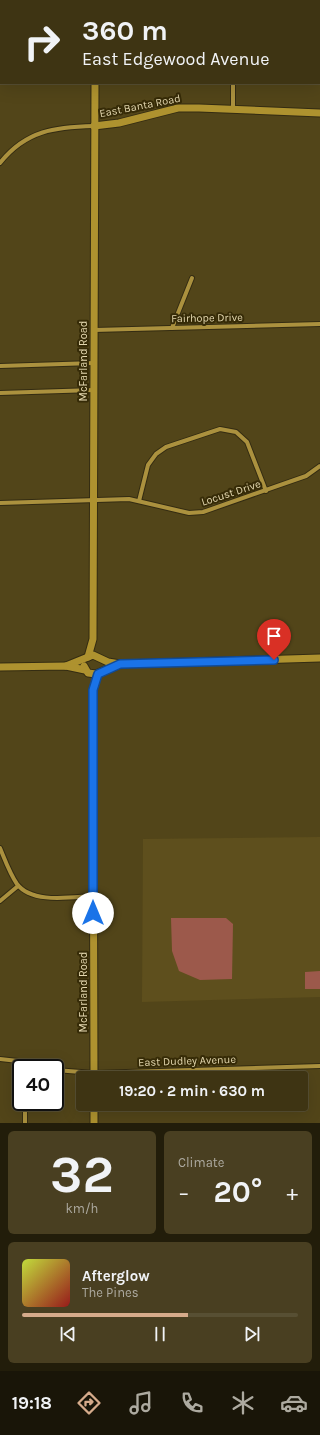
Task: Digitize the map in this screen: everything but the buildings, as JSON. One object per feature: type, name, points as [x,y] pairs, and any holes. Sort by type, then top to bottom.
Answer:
[{"type":"street","name":"McFarland Road","points":[[87,658],[93,639],[95,84]]},
{"type":"street","points":[[233,84],[233,109]]},
{"type":"street","name":"East Banta Road","points":[[0,163],[20,143],[37,133],[59,127],[94,126],[119,123],[177,108],[320,113]]},
{"type":"street","points":[[172,328],[192,278]]},
{"type":"street","name":"Fairhope Drive","points":[[94,330],[320,324]]},
{"type":"street","points":[[0,366],[94,363]]},
{"type":"street","points":[[0,393],[94,390]]},
{"type":"street","points":[[139,501],[148,465],[156,454],[166,447],[220,429],[236,432],[247,442],[266,491]]},
{"type":"street","name":"Locust Drive","points":[[0,503],[123,499],[139,501],[189,513],[197,513],[211,510],[310,475],[320,466]]},
{"type":"street","name":"McFarland Road","points":[[93,639],[100,659]]},
{"type":"street","points":[[66,666],[93,655],[100,659],[120,664],[320,658]]},
{"type":"street","points":[[86,672],[84,664],[87,658]]},
{"type":"street","points":[[100,659],[103,664],[100,672]]},
{"type":"street","points":[[0,667],[66,666],[92,675],[120,664]]},
{"type":"street","name":"McFarland Road","points":[[86,672],[93,690],[94,1071]]},
{"type":"street","name":"McFarland Road","points":[[93,690],[100,672]]},
{"type":"street","points":[[0,848],[18,886],[28,894],[39,897],[93,896]]},
{"type":"street","points":[[0,901],[18,886]]},
{"type":"street","points":[[0,1059],[12,1062]]},
{"type":"street","name":"East Dudley Avenue","points":[[194,1071],[320,1066]]},
{"type":"street","name":"East Dudley Avenue","points":[[64,1071],[76,1073]]},
{"type":"street","points":[[25,1111],[25,1123]]},
{"type":"street","points":[[94,1111],[94,1123]]},
{"type":"shaded area","points":[[320,837],[320,997],[142,1002],[143,839]]},
{"type":"shaded area","points":[[171,918],[226,918],[233,924],[232,979],[200,980],[179,971],[172,951]]},
{"type":"shaded area","points":[[320,971],[320,989],[305,989],[305,972]]},
{"type":"route","points":[[93,913],[93,690],[98,674],[101,671],[120,664],[274,660]]}]
